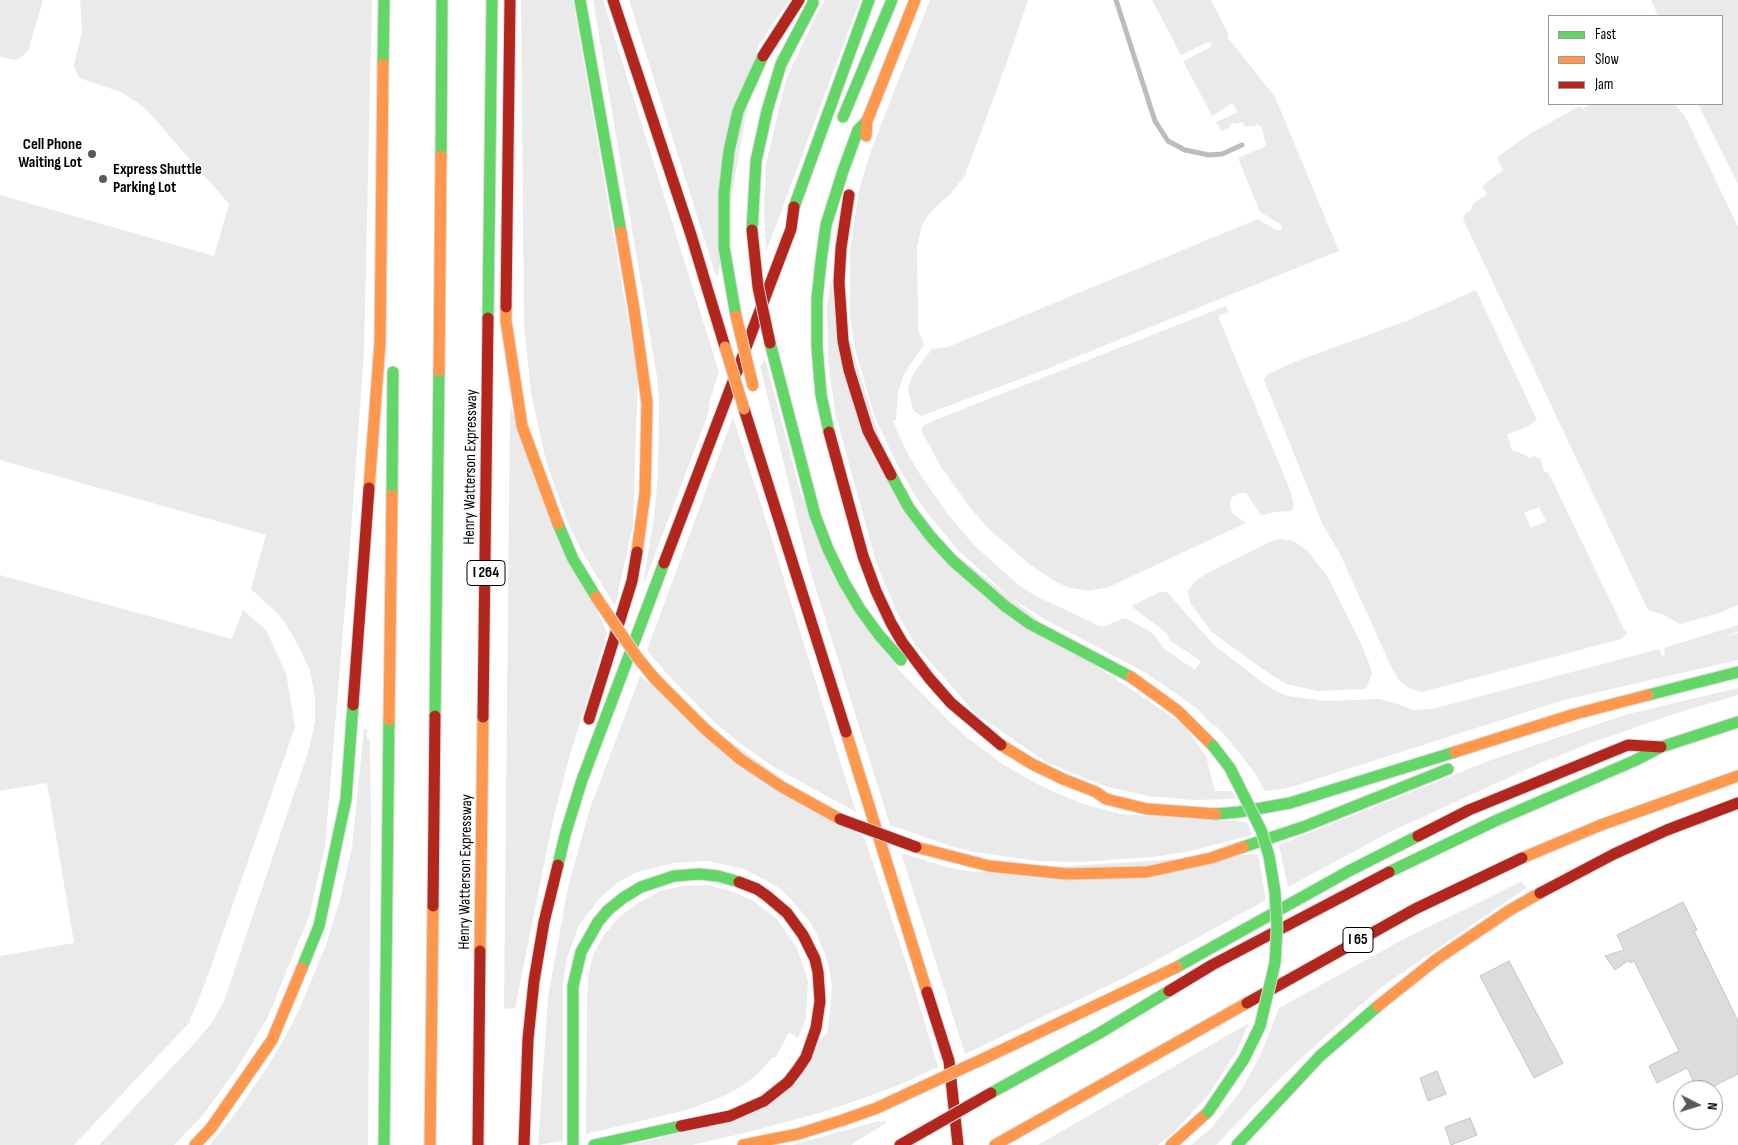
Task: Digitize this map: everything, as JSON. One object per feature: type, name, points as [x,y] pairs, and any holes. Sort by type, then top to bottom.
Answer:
[{"type":"highway","points":[[194,1145],[211,1128],[272,1040],[319,926],[346,799],[380,343],[384,0]]},
{"type":"highway","name":"Henry Watterson Expressway","points":[[430,1145],[442,0]]},
{"type":"highway","name":"Henry Watterson Expressway","points":[[478,1145],[492,0]]},
{"type":"highway","points":[[510,0],[506,321],[522,426],[555,517],[570,550],[596,597],[637,657],[655,679],[705,729],[740,758],[782,787],[840,819],[916,848],[989,866],[1057,873],[1146,872],[1211,858],[1303,828],[1458,766]]},
{"type":"highway","points":[[580,0],[634,310],[644,374],[647,422],[645,493],[640,537],[632,581],[587,725],[582,780]]},
{"type":"highway","points":[[613,0],[691,235],[949,1061],[958,1145]]},
{"type":"highway","points":[[757,400],[729,283],[724,247],[724,194],[729,151],[738,112],[766,50],[799,0]]},
{"type":"highway","points":[[814,0],[781,64],[767,111],[756,160],[752,230],[758,287],[770,343],[815,515],[828,549],[844,582],[879,635],[945,709],[1003,757],[1048,782],[1094,800],[1106,799],[1147,809],[1175,812],[1208,814],[1239,812],[1290,803],[1323,794],[1487,741],[1629,699],[1738,672]]},
{"type":"highway","points":[[791,229],[792,212],[869,0]]},
{"type":"highway","points":[[838,129],[892,0]]},
{"type":"highway","points":[[915,0],[867,121],[866,138],[852,180],[844,223],[839,282],[843,341],[849,370],[868,431],[909,508],[953,561],[1005,606],[1030,624],[1142,684],[1178,711],[1213,746],[1230,768],[1241,788],[1261,830],[1269,856],[1274,883],[1277,928],[1274,963],[1260,1026],[1244,1059],[1208,1112],[1171,1145]]},
{"type":"highway","points":[[867,121],[858,130],[826,226],[817,309],[817,348],[821,395],[830,439],[863,556],[876,591],[902,642],[928,678],[951,703],[976,726],[1032,764],[1096,792],[1106,799]]},
{"type":"highway","points":[[524,1145],[528,1039],[538,952],[557,864],[582,780],[791,229],[801,216],[812,190]]},
{"type":"highway","points":[[384,1145],[393,356]]},
{"type":"highway","points":[[761,425],[764,473]]},
{"type":"highway","points":[[900,1145],[1098,1034],[1212,966],[1415,859],[1494,821],[1661,748],[1738,722]]},
{"type":"highway","points":[[1472,757],[1487,741]]},
{"type":"highway","points":[[743,1145],[798,1134],[877,1108],[1176,967],[1349,870],[1469,810],[1628,745],[1661,748]]},
{"type":"highway","name":"I 65","points":[[996,1145],[1415,909],[1522,858],[1601,825],[1738,776]]},
{"type":"highway","points":[[1236,1145],[1320,1056],[1389,996],[1437,959],[1510,910],[1561,881],[1667,830],[1738,803]]},
{"type":"highway","points":[[572,1145],[573,986],[581,952],[598,922],[608,910],[641,887],[674,876],[699,874],[718,876],[732,879],[757,889],[787,914],[803,935],[816,965],[820,1001],[819,1014],[812,1043],[806,1057],[788,1082],[777,1092],[749,1109],[730,1116],[599,1144]]},
{"type":"shaded area","points":[[0,0],[43,0],[28,51],[15,60],[0,57]]},
{"type":"shaded area","points":[[80,0],[372,0],[364,352],[325,847],[309,916],[267,1019],[237,1068],[203,1115],[174,1145],[99,1145],[192,1046],[211,1024],[224,1001],[309,749],[315,722],[315,696],[310,671],[286,624],[251,589],[266,535],[0,460],[0,195],[214,256],[229,204],[145,108],[121,92],[79,78],[74,65],[82,32]]},
{"type":"shaded area","points":[[521,0],[573,0],[638,378],[633,525],[615,606],[581,550],[567,521],[546,461],[531,394],[524,326]]},
{"type":"shaded area","points":[[593,0],[603,0],[719,372],[710,400],[708,414],[642,589],[654,518],[658,474],[659,402],[657,377]]},
{"type":"shaded area","points":[[629,0],[789,0],[758,46],[718,275],[716,276]]},
{"type":"shaded area","points":[[825,0],[860,0],[766,252],[764,208],[766,164],[786,79]]},
{"type":"shaded area","points":[[930,0],[1028,0],[965,175],[953,191],[929,214],[922,225],[917,247],[918,321],[919,332],[924,344],[904,374],[898,392],[896,420],[893,421],[917,470],[950,517],[975,546],[1020,586],[1036,596],[1102,627],[1125,618],[1151,632],[1163,648],[1195,670],[1201,661],[1169,640],[1168,634],[1131,606],[1160,592],[1167,592],[1214,645],[1276,691],[1288,696],[1326,701],[1379,699],[1413,710],[1432,709],[1659,649],[1662,656],[1665,655],[1664,648],[1738,625],[1738,632],[1717,640],[1738,633],[1738,660],[1564,700],[1288,788],[1265,791],[1254,772],[1229,740],[1216,726],[1214,727],[1198,710],[1181,697],[1146,673],[1046,620],[1011,598],[958,550],[928,514],[913,492],[876,420],[854,345],[850,314],[850,250],[859,190],[872,148]]},
{"type":"shaded area","points":[[1152,0],[1211,0],[1228,33],[1228,38],[1275,97],[1339,251],[1039,372],[921,416],[914,411],[908,389],[913,374],[932,349],[948,347],[1258,219],[1276,230],[1281,230],[1280,224],[1260,212],[1238,158],[1266,146],[1262,128],[1257,124],[1245,127],[1242,122],[1232,123],[1230,127],[1222,131],[1216,122],[1238,112],[1232,103],[1212,116],[1183,61],[1209,48],[1212,44],[1211,42],[1181,55]]},
{"type":"shaded area","points":[[1651,0],[1738,0],[1738,184],[1698,105],[1723,105],[1723,15],[1658,15]]},
{"type":"shaded area","points":[[1675,105],[1685,116],[1738,227],[1738,605],[1719,613],[1680,624],[1647,608],[1463,219],[1474,203],[1487,194],[1482,186],[1503,170],[1497,157],[1531,133],[1580,106],[1582,109],[1588,106]]},
{"type":"shaded area","points":[[831,282],[903,512],[1096,666],[1183,724],[1206,756],[1215,791],[1232,791],[1236,799],[1192,800],[1149,796],[1104,786],[1046,762],[975,713],[916,646],[897,613],[876,562],[835,413],[828,360],[827,306]]},
{"type":"shaded area","points":[[1476,290],[1537,420],[1525,428],[1507,434],[1512,450],[1526,455],[1528,458],[1534,456],[1541,459],[1544,472],[1548,473],[1551,478],[1624,629],[1628,633],[1621,639],[1422,692],[1408,688],[1398,679],[1340,554],[1322,523],[1264,380],[1266,375],[1292,363],[1406,321]],"holes":[[[1539,507],[1546,521],[1531,528],[1524,513]]]},
{"type":"shaded area","points":[[1226,306],[1228,312],[1218,316],[1290,490],[1294,505],[1292,511],[1273,512],[1262,516],[1246,493],[1239,493],[1232,497],[1230,505],[1232,513],[1246,523],[1109,587],[1089,591],[1067,587],[1029,564],[988,528],[971,509],[941,467],[921,430],[924,425],[930,422]]},
{"type":"shaded area","points":[[765,359],[801,494],[899,670],[951,723],[1004,765],[1041,786],[1080,803],[1121,814],[1247,822],[1252,835],[1186,852],[1153,857],[1079,862],[1038,861],[974,852],[953,847],[890,825],[809,567],[760,366]]},
{"type":"shaded area","points":[[510,406],[607,633],[568,762],[553,820],[515,1008],[504,1009]]},
{"type":"shaded area","points":[[733,417],[856,812],[774,767],[741,744],[715,723],[668,675],[647,650]]},
{"type":"shaded area","points":[[1274,540],[1293,541],[1307,550],[1329,579],[1370,666],[1372,674],[1366,689],[1318,691],[1286,684],[1212,632],[1190,603],[1188,591],[1195,581],[1207,573]]},
{"type":"shaded area","points":[[0,575],[232,639],[243,610],[266,630],[286,673],[295,727],[207,978],[189,1023],[74,1145],[0,1145],[0,956],[74,943],[47,783],[0,791]]},
{"type":"shaded area","points":[[640,676],[865,839],[911,977],[938,1067],[899,1085],[823,1112],[745,1133],[692,1145],[631,1145],[745,1117],[827,1033],[829,1021],[832,988],[826,957],[811,923],[789,897],[776,886],[744,869],[708,861],[674,863],[637,872],[617,883],[600,898],[579,925],[567,958],[563,982],[563,1141],[538,1145],[548,997],[568,887],[590,808]]},
{"type":"shaded area","points":[[1738,688],[1738,695],[1677,713],[1543,762],[1392,831],[1288,887],[1279,845],[1491,760],[1628,714]]},
{"type":"shaded area","points":[[364,729],[367,729],[367,738],[370,740],[371,819],[368,1145],[210,1145],[237,1111],[284,1039],[299,1010],[326,945],[340,900],[352,847]]},
{"type":"shaded area","points":[[901,853],[950,868],[975,872],[1258,854],[1266,900],[1124,978],[965,1054]]},
{"type":"shaded area","points":[[1522,881],[1526,888],[1383,986],[1349,1015],[1283,1075],[1216,1145],[1191,1145],[1212,1127],[1240,1092],[1261,1054],[1279,1008],[1400,941]]},
{"type":"shaded area","points":[[708,885],[731,891],[752,900],[777,919],[797,948],[808,981],[806,1018],[798,1038],[789,1032],[776,1057],[772,1058],[759,1073],[742,1086],[724,1096],[687,1110],[586,1134],[587,1000],[588,977],[593,955],[604,935],[619,917],[638,903],[660,891],[683,886]]},
{"type":"shaded area","points":[[1249,1023],[1236,1052],[1209,1094],[1173,1133],[1158,1145],[1038,1145]]},
{"type":"shaded area","points":[[879,1121],[886,1121],[886,1123],[851,1145],[792,1145]]},
{"type":"building","points":[[1683,902],[1697,930],[1694,931],[1738,1021],[1738,1074],[1723,1082],[1693,1080],[1687,1068],[1657,1083],[1649,1066],[1679,1051],[1634,961],[1630,963],[1629,960],[1615,970],[1605,956],[1624,950],[1617,935]]},
{"type":"building","points":[[1509,961],[1563,1063],[1534,1078],[1480,976]]},
{"type":"building","points":[[1437,1071],[1446,1094],[1428,1101],[1420,1078]]},
{"type":"building","points":[[1470,1118],[1477,1135],[1451,1145],[1445,1127]]},
{"type":"waterway","points":[[1116,0],[1155,121],[1168,141],[1185,150],[1209,155],[1222,154],[1242,145]]},
{"type":"traffic: fast","points":[[383,64],[384,0]]},
{"type":"traffic: fast","points":[[441,156],[442,0]]},
{"type":"traffic: fast","points":[[488,318],[492,0]]},
{"type":"traffic: fast","points":[[580,0],[621,232]]},
{"type":"traffic: fast","points":[[794,207],[869,0]]},
{"type":"traffic: fast","points":[[843,117],[892,0]]},
{"type":"traffic: fast","points":[[752,230],[756,161],[767,111],[781,64],[813,3]]},
{"type":"traffic: fast","points":[[736,316],[724,247],[724,194],[729,151],[738,111],[763,56]]},
{"type":"traffic: fast","points":[[829,432],[821,395],[817,347],[817,299],[821,261],[826,225],[843,171],[858,130],[867,121]]},
{"type":"traffic: fast","points":[[770,343],[815,515],[828,549],[860,609],[901,660]]},
{"type":"traffic: fast","points":[[435,716],[439,371]]},
{"type":"traffic: fast","points":[[392,495],[393,372]]},
{"type":"traffic: fast","points":[[891,475],[909,508],[931,537],[953,561],[1005,606],[1030,624],[1131,677]]},
{"type":"traffic: fast","points":[[558,524],[573,559],[596,597]]},
{"type":"traffic: fast","points":[[558,865],[582,780],[664,563]]},
{"type":"traffic: fast","points":[[1648,695],[1738,672]]},
{"type":"traffic: fast","points":[[302,968],[319,926],[346,799],[353,705]]},
{"type":"traffic: fast","points":[[384,1145],[389,720]]},
{"type":"traffic: fast","points":[[1389,872],[1495,821],[1634,761],[1661,747],[1738,722]]},
{"type":"traffic: fast","points":[[1208,1112],[1244,1059],[1260,1026],[1275,963],[1277,928],[1275,892],[1269,856],[1261,830],[1230,768],[1213,746]]},
{"type":"traffic: fast","points":[[1216,814],[1290,803],[1455,752]]},
{"type":"traffic: fast","points":[[1243,847],[1303,827],[1448,769]]},
{"type":"traffic: fast","points":[[1177,967],[1349,871],[1418,836]]},
{"type":"traffic: fast","points":[[573,1145],[573,986],[581,952],[598,922],[608,910],[641,887],[674,876],[699,874],[718,876],[739,882]]},
{"type":"traffic: fast","points":[[991,1093],[1098,1034],[1169,991]]},
{"type":"traffic: fast","points":[[1237,1145],[1320,1056],[1378,1006]]},
{"type":"traffic: fast","points":[[594,1145],[681,1126]]},
{"type":"traffic: slow","points":[[866,136],[867,121],[915,0]]},
{"type":"traffic: slow","points":[[369,488],[380,343],[383,64]]},
{"type":"traffic: slow","points":[[439,371],[441,156]]},
{"type":"traffic: slow","points":[[621,232],[647,403],[645,493],[637,552]]},
{"type":"traffic: slow","points":[[506,307],[506,321],[522,426],[558,524]]},
{"type":"traffic: slow","points":[[736,316],[753,386]]},
{"type":"traffic: slow","points":[[725,347],[744,409]]},
{"type":"traffic: slow","points":[[389,720],[392,495]]},
{"type":"traffic: slow","points":[[596,597],[637,657],[655,679]]},
{"type":"traffic: slow","points":[[1131,677],[1178,711],[1213,746]]},
{"type":"traffic: slow","points":[[655,679],[705,729],[740,759],[782,787],[840,819]]},
{"type":"traffic: slow","points":[[1455,752],[1575,714],[1648,695]]},
{"type":"traffic: slow","points":[[480,951],[483,717]]},
{"type":"traffic: slow","points":[[846,732],[927,992]]},
{"type":"traffic: slow","points":[[1001,745],[1032,764],[1096,792],[1106,799],[1147,809],[1216,814]]},
{"type":"traffic: slow","points":[[1522,858],[1601,825],[1738,776]]},
{"type":"traffic: slow","points":[[916,847],[989,866],[1067,874],[1147,872],[1211,858],[1243,847]]},
{"type":"traffic: slow","points":[[1378,1006],[1437,959],[1510,910],[1540,893]]},
{"type":"traffic: slow","points":[[430,1145],[433,906]]},
{"type":"traffic: slow","points":[[983,1059],[1177,967]]},
{"type":"traffic: slow","points":[[195,1145],[211,1128],[272,1040],[302,968]]},
{"type":"traffic: slow","points":[[995,1145],[1247,1003]]},
{"type":"traffic: slow","points":[[922,1087],[983,1059]]},
{"type":"traffic: slow","points":[[743,1145],[798,1134],[843,1120],[877,1108],[922,1087]]},
{"type":"traffic: slow","points":[[1171,1145],[1208,1112]]},
{"type":"traffic: jam","points":[[506,307],[510,0]]},
{"type":"traffic: jam","points":[[613,0],[691,235],[725,347]]},
{"type":"traffic: jam","points":[[763,56],[799,0]]},
{"type":"traffic: jam","points":[[849,195],[841,248],[839,282],[843,341],[849,370],[868,431],[891,475]]},
{"type":"traffic: jam","points":[[664,563],[791,229],[794,207]]},
{"type":"traffic: jam","points":[[752,230],[758,287],[770,343]]},
{"type":"traffic: jam","points":[[483,717],[488,318]]},
{"type":"traffic: jam","points":[[744,409],[846,732]]},
{"type":"traffic: jam","points":[[829,432],[863,556],[876,591],[891,623],[902,642],[951,703],[1001,745]]},
{"type":"traffic: jam","points":[[353,705],[369,488]]},
{"type":"traffic: jam","points":[[589,719],[632,581],[637,552]]},
{"type":"traffic: jam","points":[[433,906],[435,716]]},
{"type":"traffic: jam","points":[[1418,836],[1469,810],[1628,745],[1661,747]]},
{"type":"traffic: jam","points":[[1540,893],[1614,854],[1667,830],[1738,803]]},
{"type":"traffic: jam","points":[[840,819],[916,847]]},
{"type":"traffic: jam","points":[[1247,1003],[1415,909],[1522,858]]},
{"type":"traffic: jam","points":[[524,1145],[528,1039],[534,981],[544,922],[558,865]]},
{"type":"traffic: jam","points":[[1169,991],[1212,965],[1389,872]]},
{"type":"traffic: jam","points":[[681,1126],[730,1116],[764,1101],[788,1082],[798,1069],[806,1057],[816,1028],[820,1001],[818,972],[815,959],[803,935],[787,913],[767,896],[757,889],[739,882]]},
{"type":"traffic: jam","points":[[478,1145],[480,951]]},
{"type":"traffic: jam","points":[[927,992],[949,1061],[958,1145]]},
{"type":"traffic: jam","points":[[928,1129],[991,1093]]},
{"type":"traffic: jam","points":[[900,1145],[928,1129]]},
{"type":"place","name":"Cell Phone Waiting Lot","points":[[92,154]]},
{"type":"place","name":"Express Shuttle Parking Lot","points":[[103,179]]}]
